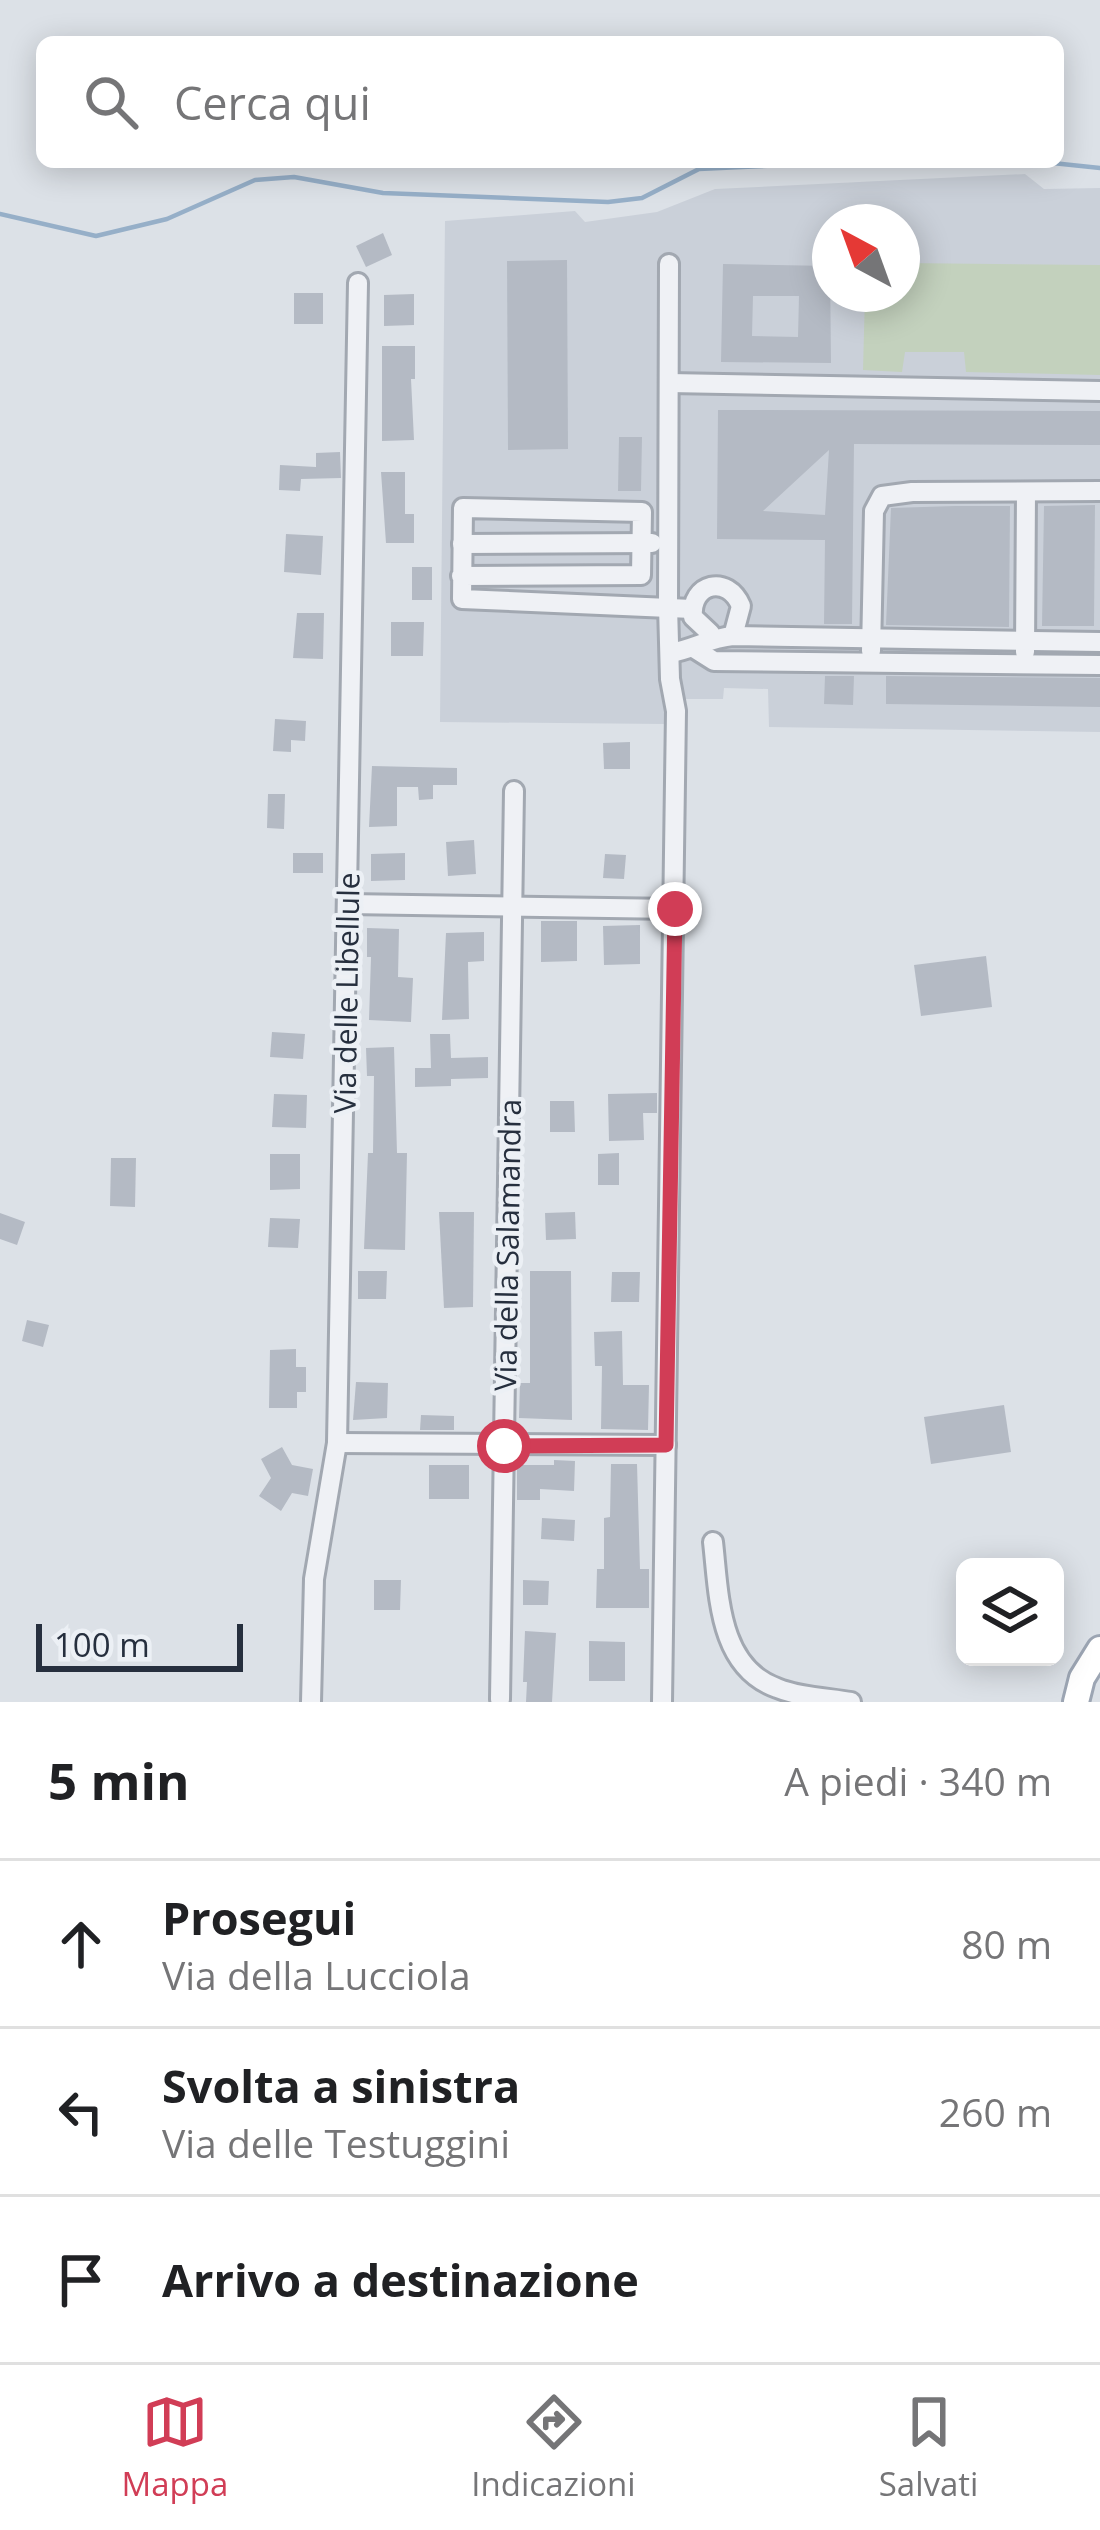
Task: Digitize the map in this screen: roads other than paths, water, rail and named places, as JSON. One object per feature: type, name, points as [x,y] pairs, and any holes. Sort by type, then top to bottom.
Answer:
[{"type":"main road","points":[[1076,1702],[1082,1678],[1100,1649]]},
{"type":"street","points":[[662,1702],[676,711],[668,606],[669,264]]},
{"type":"street","name":"Via delle Libellule","points":[[311,1702],[314,1579],[337,1443],[358,283]]},
{"type":"street","points":[[669,382],[1100,391]]},
{"type":"street","points":[[871,662],[877,500],[912,492],[1100,491]]},
{"type":"street","points":[[1025,663],[1026,492]]},
{"type":"street","points":[[461,576],[641,575],[642,512],[463,508],[461,576],[462,599],[692,609]]},
{"type":"street","points":[[554,510],[556,600]]},
{"type":"street","points":[[462,544],[668,543]]},
{"type":"street","points":[[702,643],[710,633],[697,624],[692,609],[703,589],[727,587],[741,606],[733,636]]},
{"type":"street","points":[[670,653],[733,636],[1100,642]]},
{"type":"street","points":[[926,662],[927,640]]},
{"type":"street","points":[[702,643],[714,661],[1100,665]]},
{"type":"street","name":"Via della Salamandra","points":[[500,1699],[514,791]]},
{"type":"street","points":[[347,904],[675,909]]},
{"type":"street","points":[[337,1443],[666,1445]]},
{"type":"street","points":[[713,1542],[721,1613],[730,1643],[749,1669],[780,1690],[851,1702]]},
{"type":"waterway","points":[[1064,164],[1100,168]]},
{"type":"waterway","points":[[0,214],[96,236],[167,219],[255,180],[294,177],[383,193],[608,202],[642,198],[699,169],[720,168]]}]
